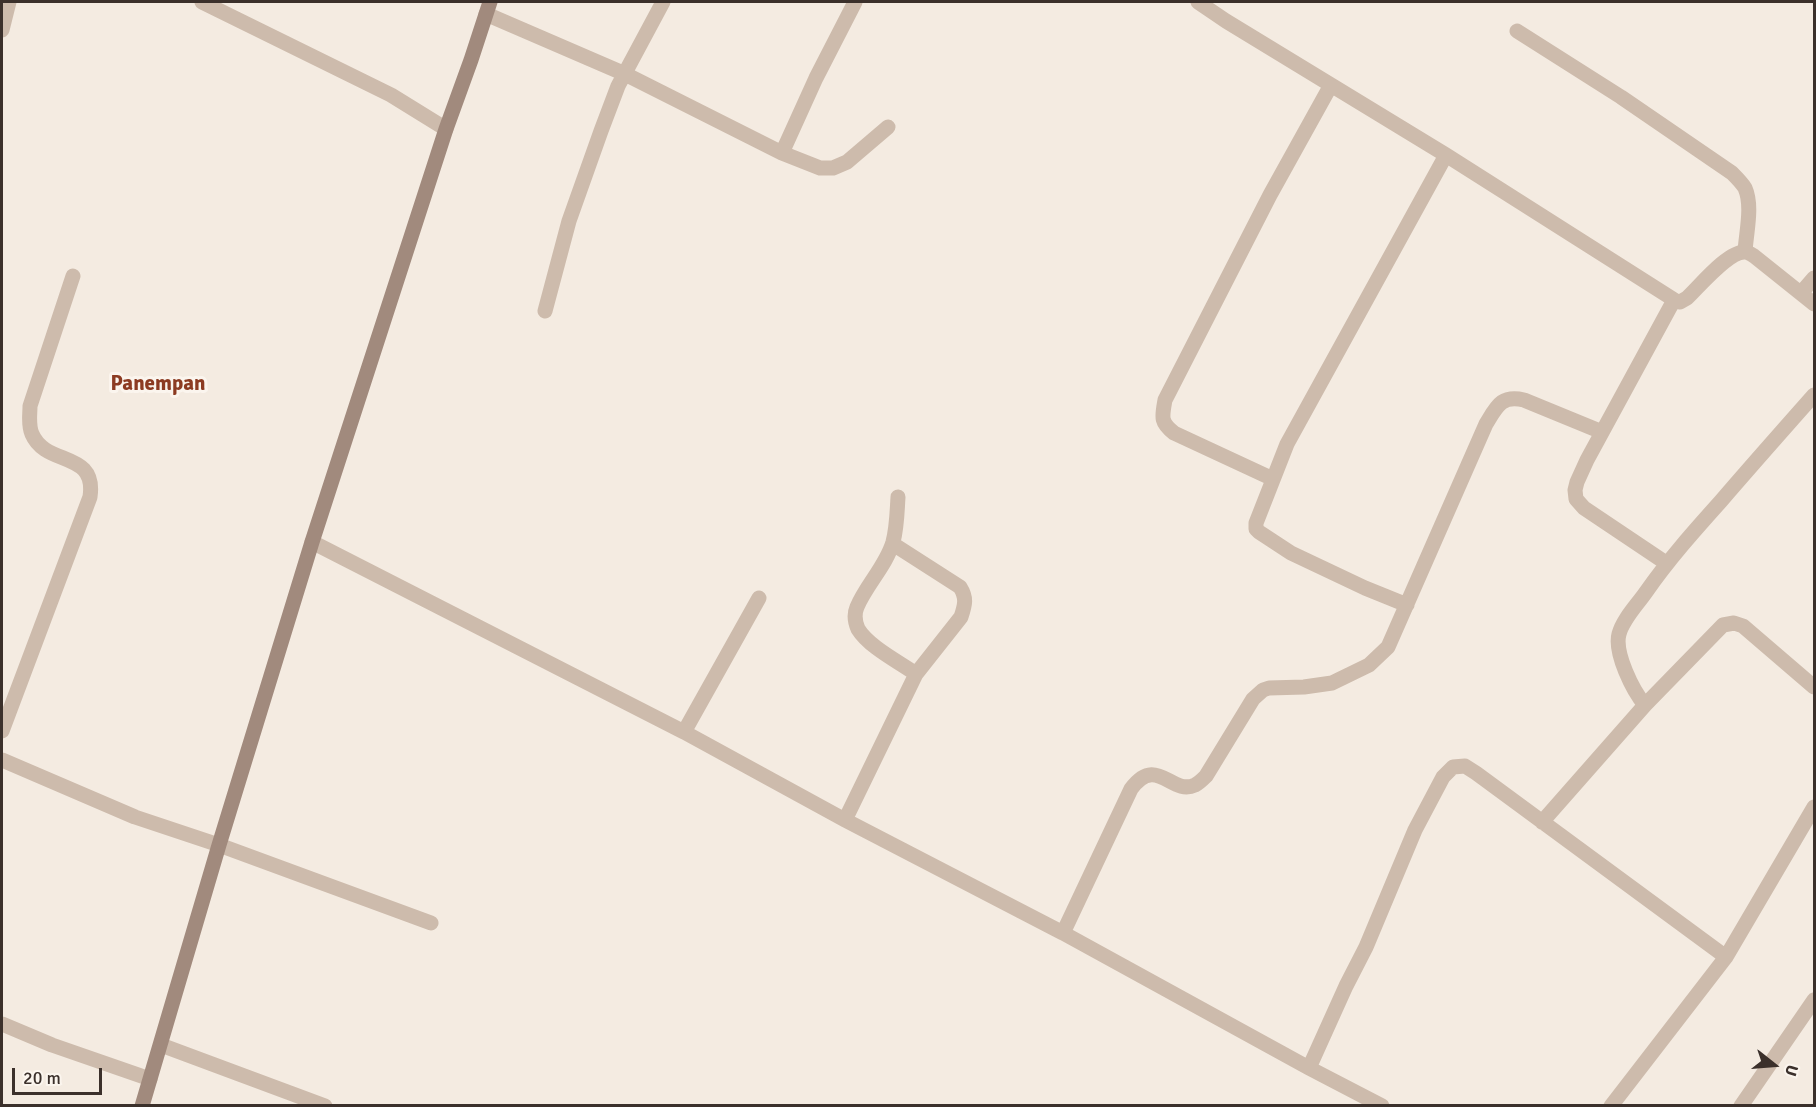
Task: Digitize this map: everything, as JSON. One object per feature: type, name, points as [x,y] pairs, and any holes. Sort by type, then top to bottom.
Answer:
[{"type":"main road","points":[[142,1106],[312,542],[446,129],[488,8]]},
{"type":"street","points":[[2,30],[9,2]]},
{"type":"street","points":[[202,2],[391,94],[446,129]]},
{"type":"street","points":[[545,311],[569,221],[618,86],[663,2]]},
{"type":"street","points":[[782,153],[816,78],[855,2]]},
{"type":"street","points":[[1198,2],[1678,302],[1684,300],[1727,259],[1744,252],[1754,256],[1815,304]]},
{"type":"street","points":[[488,8],[626,74],[782,153],[820,168],[833,168],[847,162],[888,127]]},
{"type":"street","points":[[1517,32],[1621,97],[1732,173],[1744,187],[1747,197],[1744,252]]},
{"type":"street","points":[[1273,479],[1167,428],[1163,421],[1164,400],[1270,195],[1331,85]]},
{"type":"street","points":[[1407,605],[1291,553],[1256,529],[1257,518],[1287,444],[1446,155]]},
{"type":"street","points":[[2,731],[90,497],[92,485],[87,471],[53,454],[36,441],[29,423],[30,406],[73,276]]},
{"type":"street","points":[[1801,293],[1815,278]]},
{"type":"street","points":[[1666,563],[1584,508],[1576,499],[1575,490],[1602,432],[1674,300]]},
{"type":"street","points":[[1645,705],[1630,684],[1618,642],[1619,633],[1666,563],[1815,395]]},
{"type":"street","points":[[1063,933],[1131,789],[1138,779],[1152,774],[1184,786],[1198,784],[1206,776],[1258,693],[1276,687],[1304,687],[1332,682],[1369,665],[1388,647],[1486,424],[1506,399],[1524,400],[1602,432]]},
{"type":"street","points":[[898,497],[897,523],[892,544],[881,568],[858,606],[855,621],[867,640],[916,674]]},
{"type":"street","points":[[312,542],[684,732],[845,820],[1063,933],[1382,1106]]},
{"type":"street","points":[[845,820],[916,674],[961,617],[964,607],[964,594],[960,587],[892,544]]},
{"type":"street","points":[[684,732],[759,598]]},
{"type":"street","points":[[1542,822],[1645,705],[1723,625],[1729,623],[1743,626],[1815,687]]},
{"type":"street","points":[[2,760],[135,817],[219,845],[430,923]]},
{"type":"street","points":[[1309,1068],[1366,947],[1415,830],[1453,766],[1465,766],[1726,957]]},
{"type":"street","points":[[1611,1106],[1726,957],[1815,807]]},
{"type":"street","points":[[1741,1106],[1815,1000]]},
{"type":"street","points":[[2,1024],[52,1045],[150,1079]]},
{"type":"street","points":[[161,1045],[325,1106]]},
{"type":"district","name":"Panempan","points":[[158,384]]}]
